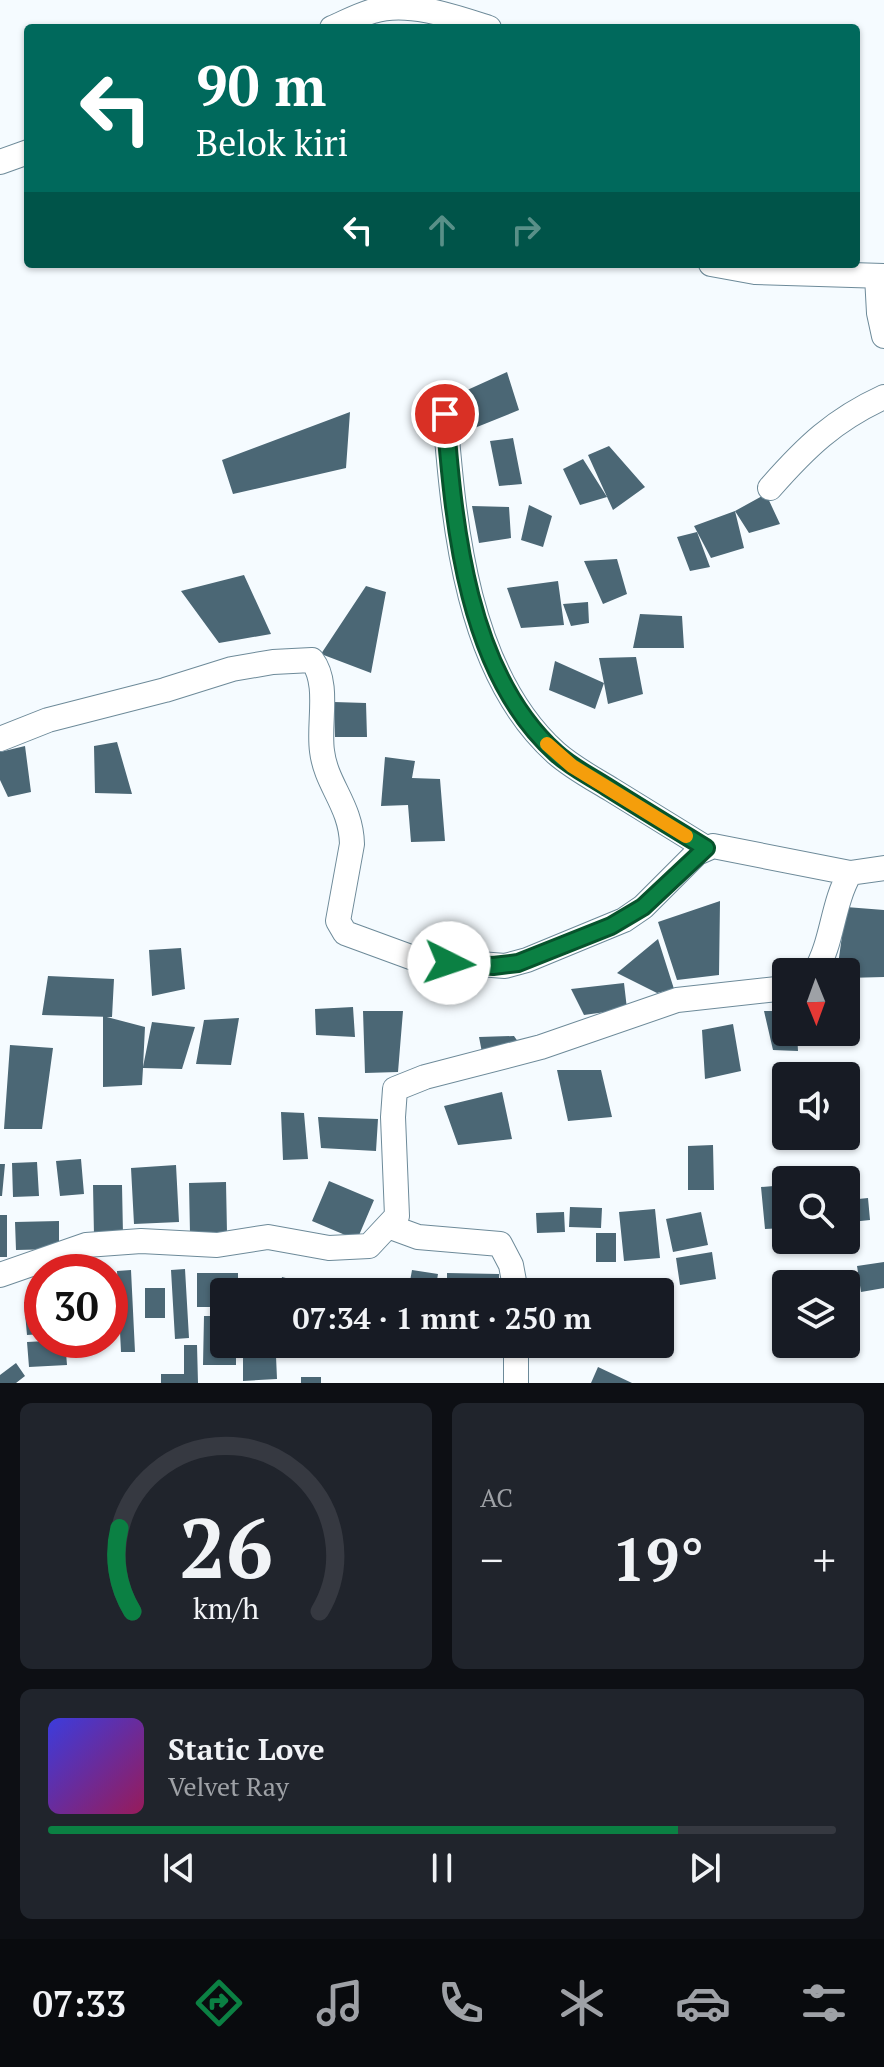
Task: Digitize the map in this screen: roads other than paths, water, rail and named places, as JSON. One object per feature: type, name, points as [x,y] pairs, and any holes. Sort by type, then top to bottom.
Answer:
[{"type":"street","points":[[342,24],[389,8],[411,9],[473,24]]},
{"type":"street","points":[[0,162],[24,153]]},
{"type":"street","points":[[733,268],[755,272],[881,276],[879,313],[884,336]]},
{"type":"street","points":[[770,488],[802,451],[836,422],[884,397]]},
{"type":"street","points":[[445,414],[450,480],[476,617],[517,710],[535,732],[572,766],[706,848]]},
{"type":"street","points":[[0,739],[48,720],[232,669],[312,660],[321,685],[321,750],[350,819],[352,844],[338,921],[345,933],[407,957],[427,961],[505,966],[611,926],[643,907],[706,848],[724,846],[850,873],[884,868]]},
{"type":"street","points":[[823,958],[840,891],[850,873]]},
{"type":"street","points":[[0,1275],[86,1245],[141,1241],[217,1245],[268,1237],[329,1248],[369,1246],[397,1216],[393,1117],[395,1089],[425,1077],[541,1047],[677,1000],[772,990]]},
{"type":"street","points":[[388,1226],[418,1237],[500,1244],[511,1265],[513,1278]]},
{"type":"street","points":[[516,1358],[516,1383]]}]
